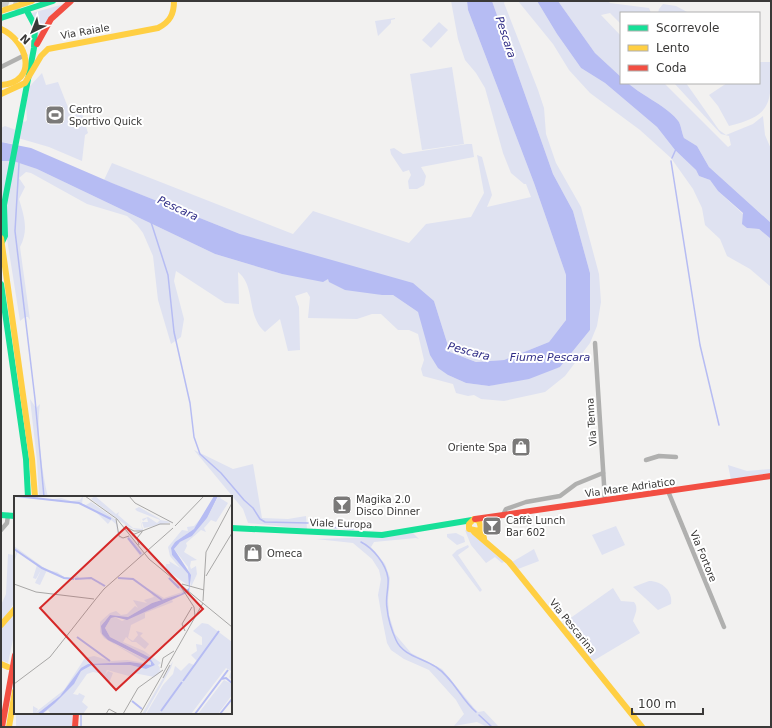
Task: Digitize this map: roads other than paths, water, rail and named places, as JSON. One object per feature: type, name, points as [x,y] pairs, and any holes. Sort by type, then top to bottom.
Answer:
[{"type":"main road","points":[[1,11],[32,1]]},
{"type":"main road","points":[[1,18],[53,1]]},
{"type":"main road","points":[[34,48],[51,19],[71,1]]},
{"type":"main road","name":"Via Raiale","points":[[1,90],[18,88],[28,80],[41,55],[48,49],[158,28],[166,24],[172,16],[174,1]]},
{"type":"main road","points":[[28,13],[35,26],[34,48],[4,205],[4,236],[1,240],[32,459],[35,496]]},
{"type":"main road","points":[[1,90],[24,74],[26,65],[26,57],[18,40],[9,32],[2,29]]},
{"type":"main road","points":[[1,284],[26,459],[28,496]]},
{"type":"main road","name":"Via Mare Adriatico","points":[[474,520],[771,476]]},
{"type":"main road","points":[[4,515],[14,516]]},
{"type":"main road","points":[[481,526],[480,521],[474,520],[469,524],[472,531],[478,531],[481,526],[491,517]]},
{"type":"main road","name":"Viale Europa","points":[[232,528],[382,535],[474,520]]},
{"type":"main road","name":"Viale Europa","points":[[450,524],[472,531]]},
{"type":"main road","name":"Via Pescarina","points":[[481,526],[482,535],[486,541]]},
{"type":"main road","name":"Via Pescarina","points":[[472,531],[486,541],[509,562],[642,727]]},
{"type":"main road","points":[[1,625],[14,609]]},
{"type":"main road","points":[[2,727],[14,661]]},
{"type":"main road","points":[[1,664],[8,667]]},
{"type":"main road","points":[[9,727],[14,697]]},
{"type":"main road","points":[[14,727],[15,714]]},
{"type":"main road","points":[[75,727],[76,714]]},
{"type":"street","points":[[1,67],[26,54]]},
{"type":"street","name":"Via Tenna","points":[[595,343],[605,500]]},
{"type":"street","points":[[646,460],[659,456],[676,457]]},
{"type":"street","points":[[503,515],[506,509],[526,502],[561,496],[576,484],[603,473]]},
{"type":"street","name":"Via Fortore","points":[[668,491],[724,627]]},
{"type":"street","points":[[1,530],[7,523],[4,515]]},
{"type":"water","name":"Fiume Pescara","points":[[467,1],[492,1],[553,174],[573,211],[590,273],[590,330],[560,367],[529,379],[489,386],[466,383],[448,375],[438,368],[430,355],[418,312],[393,295],[345,290],[329,282],[328,279],[323,282],[282,274],[215,254],[37,169],[13,161],[1,161],[1,142],[31,148],[112,183],[240,234],[413,283],[434,301],[450,352],[476,362],[504,360],[549,342],[566,320],[566,275],[534,183],[468,10]]},
{"type":"water","points":[[537,1],[558,1],[595,53],[620,76],[620,84],[629,84],[669,111],[675,117],[679,122],[684,138],[697,146],[709,167],[771,223],[771,239],[759,229],[747,228],[742,224],[743,213],[718,191],[710,180],[699,176],[696,170],[675,150],[657,127],[605,83],[581,68],[557,34]]},
{"type":"waterway","points":[[672,158],[676,149]]},
{"type":"waterway","points":[[671,161],[700,345],[719,425]]},
{"type":"waterway","points":[[19,163],[15,231],[35,399],[44,496]]},
{"type":"waterway","points":[[151,222],[168,275],[174,332],[190,403],[194,437],[200,454],[221,473],[244,500],[253,508],[260,519],[265,522],[308,523]]},
{"type":"waterway","points":[[312,524],[353,529]]},
{"type":"waterway","points":[[361,542],[370,548],[385,567],[388,578],[386,600],[389,621],[399,645],[403,650],[431,664],[442,672],[476,712]]},
{"type":"waterway","points":[[81,714],[81,727]]},
{"type":"waterway","points":[[479,715],[492,727]]},
{"type":"tunnel","points":[[1,3],[8,3],[21,8]]},
{"type":"place","name":"Centro Sportivo Quick","points":[[55,115]]},
{"type":"place","name":"Oriente Spa","points":[[521,447]]},
{"type":"place","name":"Magika 2.0 Disco Dinner","points":[[342,505]]},
{"type":"place","name":"Caffè Lunch Bar 602","points":[[492,526]]},
{"type":"place","name":"Omeca","points":[[253,553]]},
{"type":"water label","name":"Pescara","points":[[506,37]]},
{"type":"water label","name":"Pescara","points":[[178,208]]},
{"type":"water label","name":"Pescara","points":[[469,351]]}]
